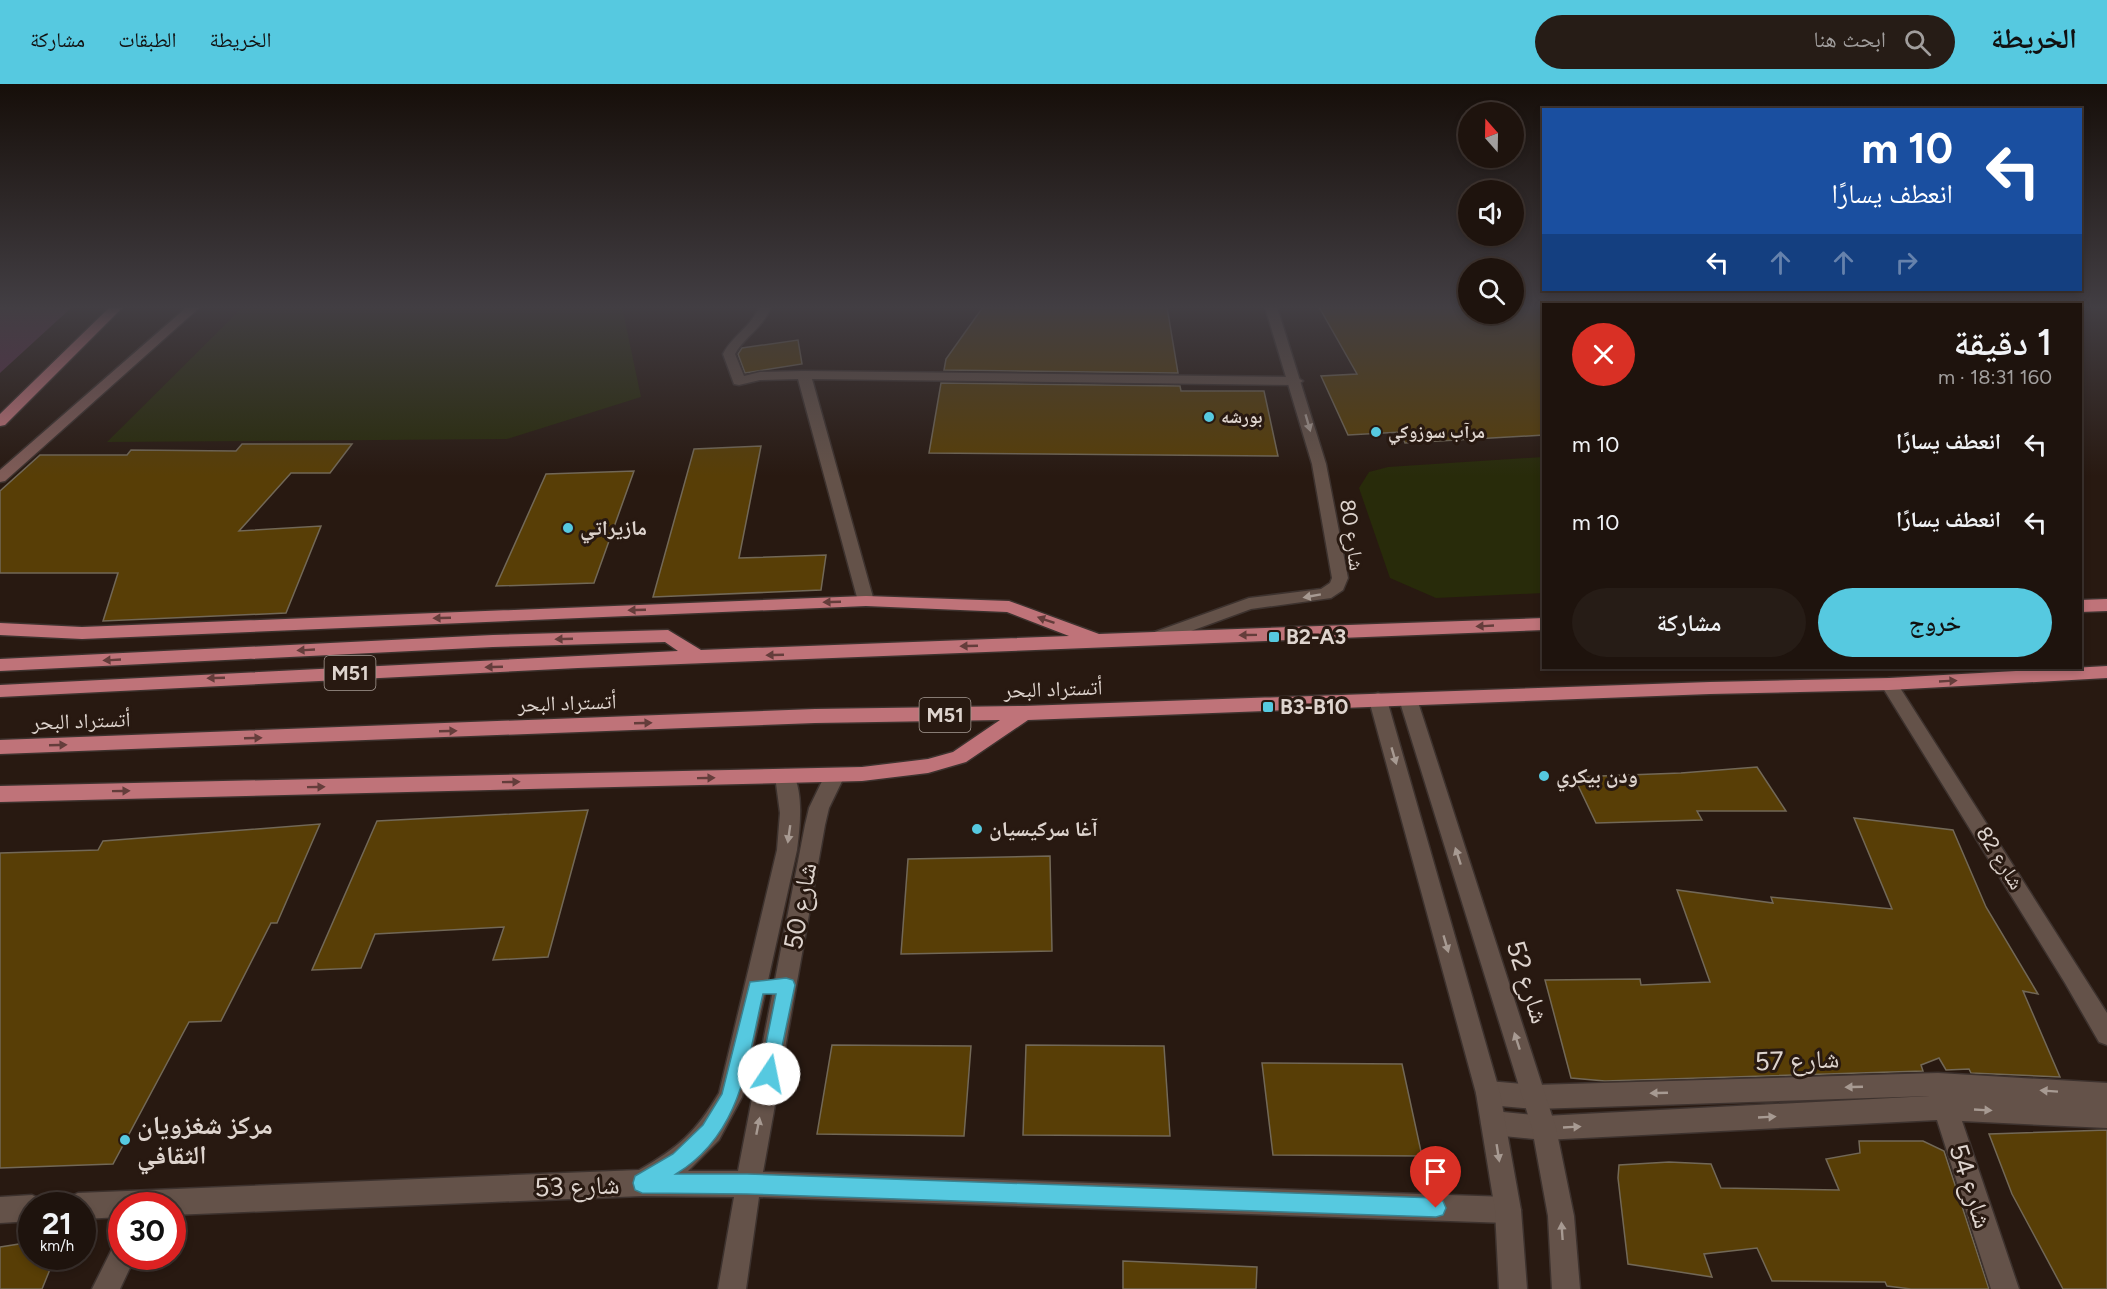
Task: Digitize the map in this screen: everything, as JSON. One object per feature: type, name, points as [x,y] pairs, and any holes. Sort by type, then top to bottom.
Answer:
[{"type":"highway","points":[[0,422],[60,363]]},
{"type":"highway","points":[[0,629],[82,633],[866,601],[1009,607],[1100,641]]},
{"type":"highway","points":[[2082,606],[2107,605]]},
{"type":"highway","name":"أتستراد البحر","points":[[0,691],[203,679],[1155,638],[1542,624]]},
{"type":"highway","points":[[0,665],[493,641],[668,636],[700,658]]},
{"type":"highway","name":"أتستراد البحر","points":[[0,747],[815,716],[1024,713],[1889,684],[2107,672]]},
{"type":"highway","points":[[0,794],[835,775],[905,769],[959,758],[1024,713]]},
{"type":"main road","points":[[0,478],[130,363]]},
{"type":"street","points":[[732,363],[739,381],[760,376],[804,375],[1296,381]]},
{"type":"street","name":"شارع 80","points":[[1155,638],[1227,610],[1249,604],[1325,594],[1337,586],[1340,569],[1324,484],[1290,363]]},
{"type":"street","points":[[804,375],[866,601]]},
{"type":"street","name":"شارع 82","points":[[1889,684],[2073,976],[2107,1034]]},
{"type":"street","name":"شارع 52","points":[[1408,699],[1544,1128],[1561,1216],[1566,1289]]},
{"type":"street","points":[[1378,700],[1488,1093],[1508,1210],[1513,1289]]},
{"type":"street","name":"شارع 50","points":[[732,1289],[747,1184],[815,825],[823,800],[835,775]]},
{"type":"street","points":[[642,1183],[680,1161],[710,1131],[730,1097],[791,824],[790,799],[785,776]]},
{"type":"street","points":[[756,987],[786,985]]},
{"type":"street","name":"شارع 57","points":[[1488,1093],[1535,1097],[1938,1084],[2107,1095]]},
{"type":"street","name":"شارع 54","points":[[1938,1084],[2005,1289]]},
{"type":"street","points":[[1493,1123],[1544,1128],[1945,1108],[2107,1116]]},
{"type":"street","name":"شارع 53","points":[[186,1202],[642,1183],[747,1184],[1508,1210]]},
{"type":"street","points":[[0,1210],[18,1209]]},
{"type":"street","points":[[106,1289],[115,1270]]},
{"type":"green space","points":[[186,363],[634,363],[641,397],[507,439],[107,442]]},
{"type":"green space","points":[[1542,457],[1542,593],[1436,598],[1390,578],[1359,488],[1369,472],[1388,467]]},
{"type":"shaded area","points":[[0,363],[11,363],[0,373]]},
{"type":"building","points":[[741,363],[802,364],[745,373]]},
{"type":"building","points":[[945,363],[1176,363],[1178,373],[944,370]]},
{"type":"building","points":[[1351,363],[1542,363],[1542,435],[1405,443],[1401,432],[1348,435],[1321,376],[1357,374]]},
{"type":"building","points":[[941,383],[1180,386],[1181,391],[1264,391],[1278,456],[929,453]]},
{"type":"building","points":[[242,444],[352,444],[330,473],[291,473],[239,531],[321,526],[286,613],[103,621],[118,573],[0,573],[0,491],[40,455],[127,455],[131,450],[236,451]]},
{"type":"building","points":[[761,446],[739,558],[826,555],[821,590],[653,597],[694,449]]},
{"type":"building","name":"مازيراتي","points":[[634,471],[594,583],[496,586],[546,474]]},
{"type":"building","points":[[1757,767],[1786,811],[1697,811],[1702,820],[1596,823],[1574,777],[1681,773]]},
{"type":"building","points":[[588,810],[548,957],[493,960],[504,927],[375,934],[361,968],[312,970],[377,821]]},
{"type":"building","points":[[1854,818],[1953,830],[1986,907],[2038,994],[2023,991],[2060,1077],[1971,1073],[1969,1069],[1946,1070],[1939,1058],[1921,1065],[1923,1071],[1605,1081],[1571,1078],[1545,980],[1640,979],[1641,985],[1710,982],[1677,890],[1773,903],[1771,897],[1892,909]]},
{"type":"building","points":[[320,824],[277,923],[271,923],[221,1021],[189,1022],[113,1164],[0,1168],[0,853],[98,850],[103,841]]},
{"type":"building","points":[[1050,856],[1052,951],[901,954],[908,859]]},
{"type":"building","points":[[832,1045],[971,1046],[964,1136],[817,1134]]},
{"type":"building","points":[[1026,1045],[1164,1046],[1170,1136],[1023,1135]]},
{"type":"building","points":[[1262,1063],[1402,1064],[1422,1156],[1273,1155]]},
{"type":"building","points":[[2107,1130],[2107,1289],[2063,1289],[2012,1194],[1989,1134]]},
{"type":"building","points":[[1859,1141],[1923,1141],[1944,1151],[1989,1289],[1911,1289],[1887,1286],[1885,1282],[1772,1281],[1757,1248],[1704,1254],[1712,1277],[1628,1264],[1618,1178],[1619,1165],[1669,1162],[1711,1164],[1721,1188],[1839,1190],[1826,1159],[1860,1153]]},
{"type":"building","points":[[18,1244],[18,1270],[50,1270],[42,1289],[0,1289],[0,1247]]},
{"type":"building","points":[[1123,1261],[1257,1267],[1256,1289],[1123,1289]]},
{"type":"place","name":"بورشه","points":[[1209,417]]},
{"type":"place","name":"مرآب سوزوكي","points":[[1376,432]]},
{"type":"place","name":"مازيراتي","points":[[568,528]]},
{"type":"place","name":"B2-A3","points":[[1274,637]]},
{"type":"place","name":"B3-B10","points":[[1268,707]]},
{"type":"place","name":"ودن بيكري","points":[[1544,776]]},
{"type":"place","name":"آغا سركيسيان","points":[[977,829]]},
{"type":"place","name":"مركز شغزويان الثقافي","points":[[125,1140]]},
{"type":"route","points":[[769,1074],[786,985],[756,987],[730,1097],[710,1131],[680,1161],[642,1183],[747,1184],[1436,1208]]}]
